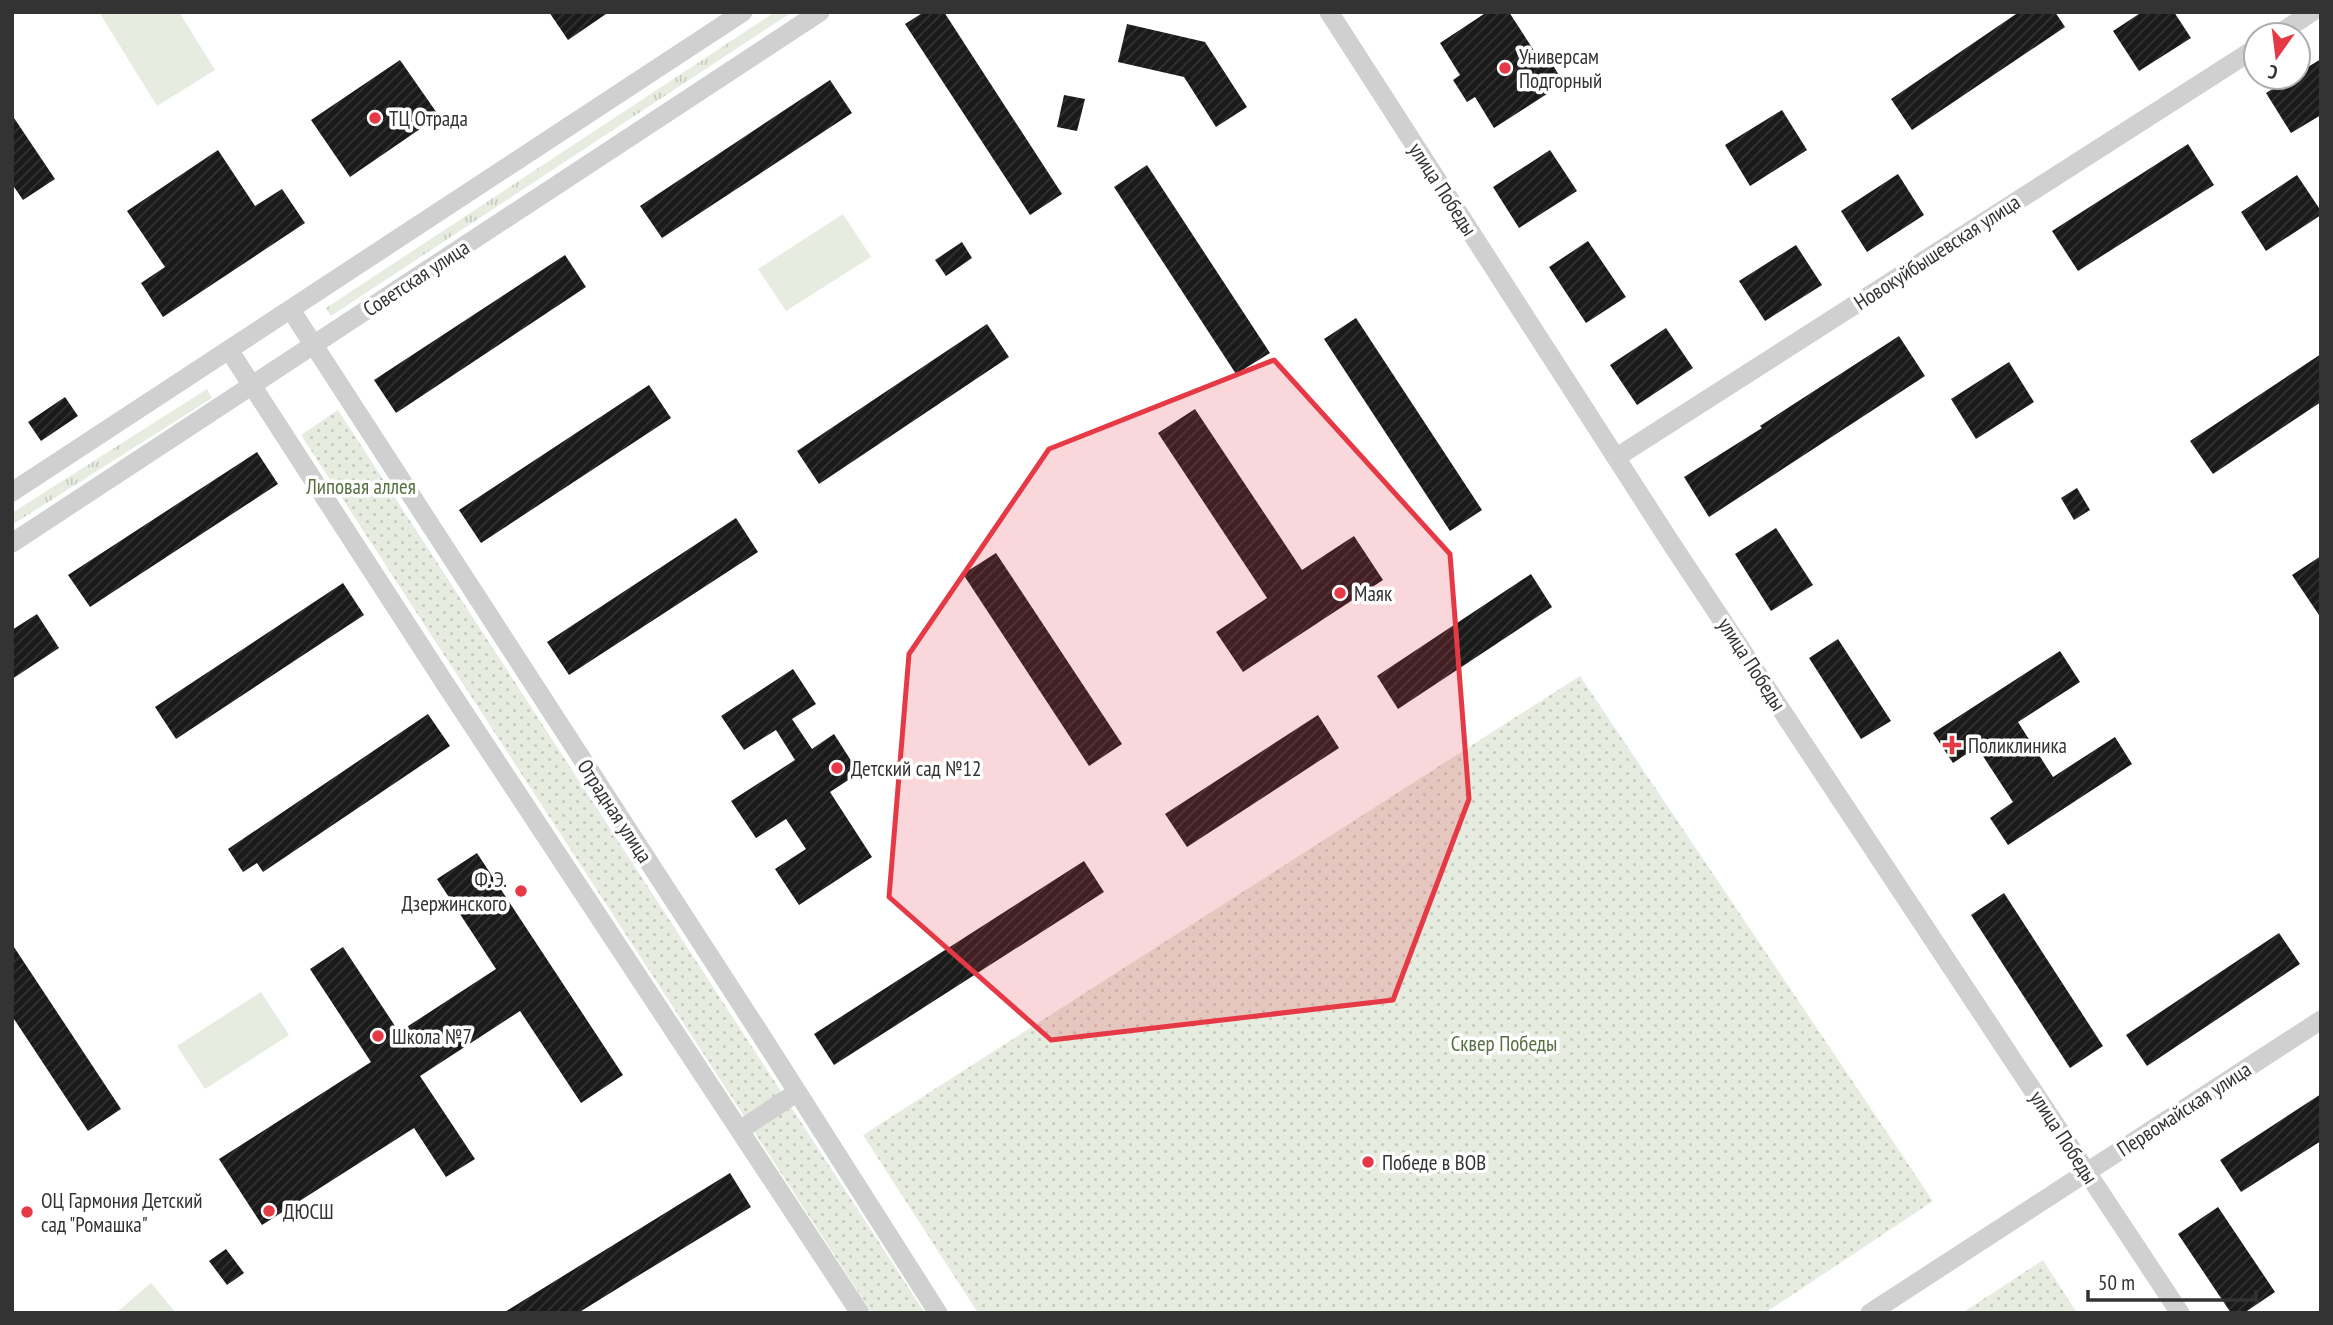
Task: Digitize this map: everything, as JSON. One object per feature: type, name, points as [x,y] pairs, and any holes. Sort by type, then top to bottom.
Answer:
[{"type":"street","name":"Советская улица","points":[[12,492],[743,12]]},
{"type":"street","name":"Советская улица","points":[[12,543],[820,12]]},
{"type":"street","name":"улица Победы","points":[[1329,12],[1686,565],[2180,1313]]},
{"type":"street","name":"Новокуйбышевская улица","points":[[1617,457],[2242,57]]},
{"type":"street","name":"Отрадная улица","points":[[291,310],[938,1313]]},
{"type":"street","points":[[229,350],[860,1313]]},
{"type":"street","name":"Первомайская улица","points":[[1870,1313],[2321,1020]]},
{"type":"street","points":[[740,1130],[796,1093]]},
{"type":"highlighted area","points":[[1274,360],[1450,554],[1469,799],[1393,1000],[1051,1040],[889,897],[909,654],[1049,449]]},
{"type":"green space","points":[[99,12],[179,12],[215,70],[157,106]]},
{"type":"green space","points":[[775,12],[792,12],[331,316],[326,308]]},
{"type":"green space","points":[[843,214],[871,257],[786,311],[758,269]]},
{"type":"green space","points":[[207,389],[212,398],[12,525],[12,513]]},
{"type":"green space","name":"Липовая аллея","points":[[338,410],[925,1313],[872,1313],[301,435]]},
{"type":"green space","name":"Сквер Победы","points":[[1580,676],[1933,1201],[1765,1313],[978,1313],[863,1135]]},
{"type":"green space","points":[[261,992],[289,1035],[205,1089],[177,1046]]},
{"type":"green space","points":[[2043,1260],[2077,1313],[1962,1313]]},
{"type":"green space","points":[[151,1283],[176,1313],[116,1313]]},
{"type":"building","points":[[549,12],[609,12],[568,40]]},
{"type":"building","points":[[924,12],[944,12],[1062,194],[1030,215],[905,24]]},
{"type":"building","name":"Универсам Подгорный","points":[[1487,12],[1509,12],[1540,60],[1547,56],[1564,83],[1494,128],[1475,97],[1467,102],[1453,80],[1460,75],[1440,43]]},
{"type":"building","points":[[2019,12],[2055,12],[2065,27],[1912,130],[1891,99]]},
{"type":"building","points":[[2142,12],[2174,12],[2191,38],[2139,71],[2113,31]]},
{"type":"building","points":[[1127,24],[1205,42],[1247,107],[1216,127],[1184,77],[1118,62]]},
{"type":"building","points":[[2321,59],[2321,115],[2291,133],[2266,93],[2312,91],[2312,64]]},
{"type":"building","name":"ТЦ Отрада","points":[[400,60],[439,116],[350,177],[311,120]]},
{"type":"building","points":[[830,80],[852,113],[662,238],[640,206]]},
{"type":"building","points":[[1064,95],[1085,99],[1077,131],[1057,127]]},
{"type":"building","points":[[1782,110],[1807,150],[1750,186],[1725,145]]},
{"type":"building","points":[[12,115],[55,179],[23,200],[12,184]]},
{"type":"building","points":[[2188,144],[2214,185],[2078,271],[2052,231]]},
{"type":"building","points":[[218,150],[255,206],[282,189],[305,223],[163,317],[141,283],[165,267],[127,211]]},
{"type":"building","points":[[1550,150],[1577,191],[1519,228],[1493,187]]},
{"type":"building","points":[[1147,165],[1270,353],[1236,374],[1114,187]]},
{"type":"building","points":[[1898,174],[1924,215],[1867,252],[1841,211]]},
{"type":"building","points":[[2297,175],[2321,215],[2266,251],[2241,212]]},
{"type":"building","points":[[1588,241],[1626,297],[1586,323],[1549,267]]},
{"type":"building","points":[[962,242],[972,258],[946,276],[935,260]]},
{"type":"building","points":[[1796,245],[1822,285],[1765,321],[1739,281]]},
{"type":"building","points":[[565,255],[586,287],[396,413],[374,380]]},
{"type":"building","points":[[1356,318],[1482,510],[1450,531],[1324,339]]},
{"type":"building","points":[[987,324],[1009,357],[819,484],[797,451]]},
{"type":"building","points":[[1666,328],[1693,368],[1637,405],[1610,365]]},
{"type":"building","points":[[1899,336],[1925,376],[1709,517],[1684,477]]},
{"type":"building","points":[[2321,354],[2321,402],[2213,474],[2190,441]]},
{"type":"building","points":[[2009,362],[2034,402],[1976,439],[1951,399]]},
{"type":"building","points":[[649,385],[671,418],[481,543],[459,510]]},
{"type":"building","points":[[65,397],[78,416],[41,441],[28,422]]},
{"type":"building","points":[[1195,409],[1302,570],[1354,536],[1383,580],[1243,672],[1216,632],[1267,598],[1158,433]]},
{"type":"building","points":[[257,452],[278,484],[90,607],[68,575]]},
{"type":"building","points":[[2077,488],[2090,510],[2074,520],[2061,498]]},
{"type":"building","points":[[736,518],[758,552],[569,675],[547,642]]},
{"type":"building","points":[[1776,528],[1813,585],[1771,611],[1735,554]]},
{"type":"building","points":[[996,553],[1122,744],[1089,766],[963,574]]},
{"type":"building","points":[[2321,556],[2321,618],[2292,575]]},
{"type":"building","points":[[1531,574],[1552,607],[1398,709],[1377,676]]},
{"type":"building","points":[[343,583],[364,615],[176,739],[155,707]]},
{"type":"building","points":[[37,614],[59,648],[12,679],[12,630]]},
{"type":"building","points":[[1838,639],[1891,721],[1861,739],[1809,658]]},
{"type":"building","points":[[2060,651],[2080,682],[2018,722],[2053,777],[2115,737],[2132,764],[2008,845],[1990,818],[2013,802],[1977,747],[1953,763],[1933,733]]},
{"type":"building","points":[[793,669],[816,704],[792,719],[812,749],[834,734],[859,773],[830,792],[872,857],[799,905],[775,869],[806,849],[786,819],[756,838],[731,801],[795,760],[776,730],[744,750],[721,716]]},
{"type":"building","points":[[428,714],[450,746],[263,872],[257,863],[243,872],[228,849]]},
{"type":"building","points":[[1318,715],[1339,748],[1187,847],[1165,814]]},
{"type":"building","points":[[477,853],[623,1075],[581,1103],[520,1011],[420,1076],[475,1159],[446,1177],[414,1128],[262,1225],[219,1159],[371,1062],[310,969],[343,947],[399,1032],[496,969],[437,879]]},
{"type":"building","points":[[1084,861],[1104,892],[834,1065],[814,1034]]},
{"type":"building","points":[[2004,893],[2103,1046],[2070,1068],[1971,915]]},
{"type":"building","points":[[2279,933],[2300,964],[2147,1066],[2126,1035]]},
{"type":"building","points":[[12,944],[121,1109],[88,1131],[12,1016]]},
{"type":"building","points":[[2321,1094],[2321,1141],[2241,1192],[2220,1160]]},
{"type":"building","points":[[730,1173],[751,1207],[578,1313],[503,1313]]},
{"type":"building","points":[[2218,1207],[2275,1292],[2244,1313],[2231,1313],[2178,1234]]},
{"type":"building","points":[[226,1249],[244,1273],[227,1285],[209,1261]]},
{"type":"place","name":"Универсам Подгорный","points":[[1505,68]]},
{"type":"place","name":"ТЦ Отрада","points":[[375,118]]},
{"type":"place","name":"Маяк","points":[[1340,593]]},
{"type":"place","name":"Поликлиника","points":[[1952,745]]},
{"type":"place","name":"Детский сад №12","points":[[837,768]]},
{"type":"place","name":"Ф. Э. Дзержинского","points":[[521,891]]},
{"type":"place","name":"Школа №7","points":[[378,1036]]},
{"type":"place","name":"Победе в ВОВ","points":[[1368,1162]]},
{"type":"place","name":"ДЮСШ","points":[[269,1211]]},
{"type":"place","name":"ОЦ Гармония Детский сад \"Ромашка\"","points":[[27,1212]]}]
